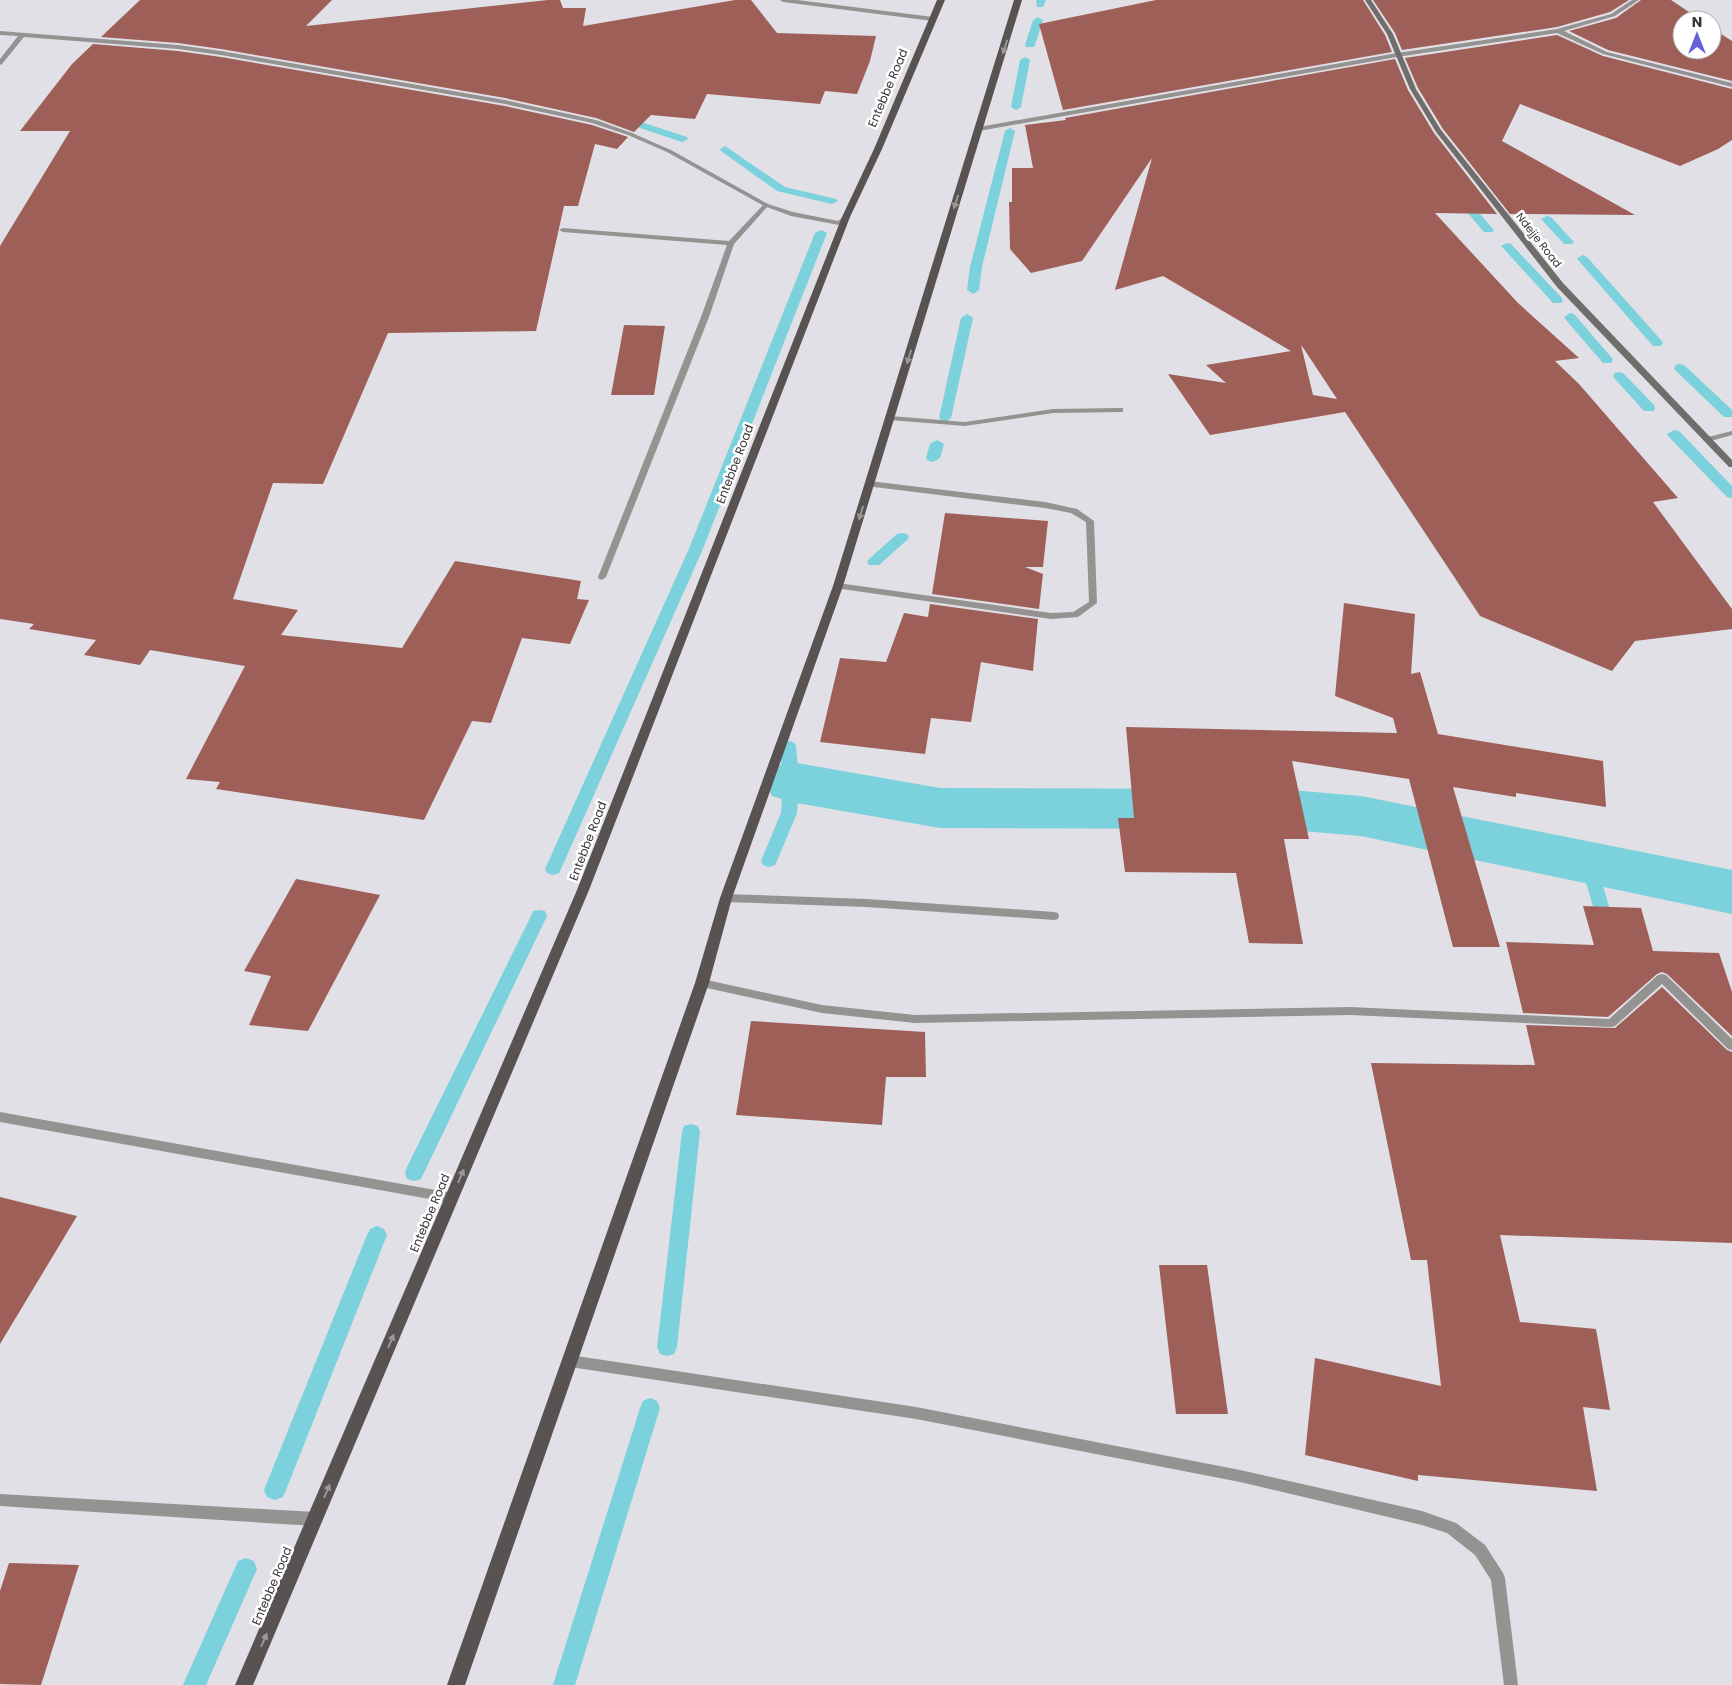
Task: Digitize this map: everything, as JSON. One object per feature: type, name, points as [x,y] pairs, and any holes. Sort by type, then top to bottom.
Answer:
[{"type":"main road","name":"Entebbe Road","points":[[244,1685],[584,890],[846,217],[941,0]]},
{"type":"main road","points":[[456,1685],[702,982],[726,898],[838,586],[1018,0]]},
{"type":"street","points":[[784,0],[933,19]]},
{"type":"street","name":"Ndejje Road","points":[[1368,0],[1390,34],[1412,89],[1438,131],[1560,285],[1732,465]]},
{"type":"street","points":[[979,129],[1397,55],[1558,32],[1613,15],[1636,0]]},
{"type":"street","points":[[1558,32],[1605,53],[1732,85]]},
{"type":"street","points":[[0,33],[178,47],[221,53],[505,102],[594,121],[669,151],[766,205],[791,214],[839,223],[846,217]]},
{"type":"street","points":[[0,63],[23,34]]},
{"type":"street","points":[[602,577],[705,317],[731,243],[766,205]]},
{"type":"street","points":[[563,230],[731,243]]},
{"type":"street","points":[[890,418],[965,424],[1053,411],[1120,410]]},
{"type":"street","points":[[1707,440],[1732,433]]},
{"type":"street","points":[[838,586],[1051,616],[1075,615],[1093,603],[1090,521],[1074,511],[1045,505],[870,484]]},
{"type":"street","points":[[726,898],[867,903],[1054,916]]},
{"type":"street","points":[[702,982],[822,1009],[915,1019],[1350,1011],[1611,1023],[1662,978],[1732,1046]]},
{"type":"street","points":[[0,1117],[452,1198]]},
{"type":"street","points":[[570,1362],[916,1413],[1240,1476],[1422,1518],[1451,1528],[1480,1550],[1498,1578],[1511,1685]]},
{"type":"street","points":[[0,1500],[315,1519]]},
{"type":"building","points":[[140,0],[332,0],[306,26],[560,0],[563,8],[586,8],[583,26],[735,0],[751,0],[777,33],[876,36],[870,61],[857,94],[825,91],[820,104],[707,94],[695,119],[651,115],[634,132],[596,118],[505,98],[221,49],[178,43],[101,37]]},
{"type":"building","points":[[1156,0],[1363,0],[1385,35],[1392,52],[1063,110],[1039,24]]},
{"type":"building","points":[[1373,0],[1629,0],[1610,12],[1557,27],[1402,50],[1395,33]]},
{"type":"building","points":[[1641,0],[1671,0],[1686,10],[1672,10],[1672,60],[1722,60],[1722,34],[1732,41],[1732,81],[1608,50],[1569,31],[1616,18]]},
{"type":"building","points":[[1557,35],[1603,56],[1732,89],[1732,140],[1718,149],[1680,166],[1520,104],[1502,141],[1635,215],[1510,214],[1443,129],[1418,88],[1405,58]]},
{"type":"building","points":[[93,44],[178,51],[221,57],[505,106],[592,125],[628,137],[617,149],[595,144],[578,206],[564,206],[536,331],[388,333],[323,484],[273,483],[233,599],[298,610],[281,635],[402,648],[455,561],[581,581],[577,599],[589,600],[570,644],[522,638],[491,723],[472,721],[424,820],[216,789],[220,782],[186,779],[245,666],[150,650],[140,665],[84,655],[96,640],[29,629],[34,624],[0,619],[0,246],[70,131],[20,131],[72,64]]},
{"type":"building","points":[[1395,59],[1408,90],[1434,133],[1497,214],[1435,213],[1518,303],[1579,358],[1555,361],[1579,384],[1678,498],[1653,502],[1732,609],[1732,629],[1635,641],[1612,671],[1480,616],[1345,412],[1210,435],[1168,374],[1226,383],[1206,365],[1291,351],[1163,276],[1115,290],[1152,158],[1082,261],[1031,273],[1010,249],[1009,202],[1012,202],[1012,168],[1033,168],[1025,125],[1066,120],[1065,118]],"holes":[[[1301,345],[1337,399],[1313,395]]]},
{"type":"building","points":[[624,325],[665,326],[654,395],[611,395]]},
{"type":"building","points":[[945,513],[1048,521],[1043,567],[1025,567],[1043,574],[1039,609],[932,594]]},
{"type":"building","points":[[1344,603],[1415,614],[1411,674],[1420,672],[1438,734],[1603,761],[1606,807],[1516,793],[1516,797],[1453,787],[1500,947],[1453,947],[1409,779],[1292,761],[1309,839],[1284,839],[1303,944],[1249,943],[1236,873],[1125,872],[1118,818],[1134,818],[1126,727],[1397,733],[1393,718],[1335,696]]},
{"type":"building","points":[[930,604],[1038,619],[1033,671],[981,662],[971,722],[931,718],[925,754],[820,742],[840,658],[886,662],[904,613],[928,617]]},
{"type":"building","points":[[296,879],[380,895],[308,1031],[249,1025],[271,976],[244,971]]},
{"type":"building","points":[[1583,906],[1641,908],[1653,951],[1719,953],[1732,992],[1732,1036],[1667,974],[1662,972],[1657,974],[1608,1017],[1523,1013],[1506,942],[1594,945]]},
{"type":"building","points":[[1662,987],[1727,1050],[1732,1052],[1732,1243],[1500,1235],[1520,1322],[1596,1329],[1610,1410],[1583,1407],[1597,1491],[1418,1475],[1418,1481],[1305,1455],[1315,1358],[1441,1386],[1427,1260],[1411,1260],[1371,1063],[1535,1065],[1526,1025],[1615,1028]]},
{"type":"building","points":[[751,1021],[925,1032],[926,1077],[886,1077],[882,1125],[736,1115]]},
{"type":"building","points":[[0,1197],[77,1216],[0,1344]]},
{"type":"building","points":[[1159,1265],[1207,1265],[1228,1414],[1176,1414]]},
{"type":"building","points":[[9,1563],[79,1565],[41,1685],[0,1684],[0,1591]]},
{"type":"waterway","points":[[1040,5],[1041,0]]},
{"type":"waterway","points":[[1030,45],[1038,20]]},
{"type":"waterway","points":[[1016,107],[1025,60]]},
{"type":"waterway","points":[[620,118],[683,139]]},
{"type":"waterway","points":[[973,290],[976,267],[1010,131]]},
{"type":"waterway","points":[[725,149],[781,189],[832,201]]},
{"type":"waterway","points":[[1464,202],[1488,230]]},
{"type":"waterway","points":[[1547,219],[1568,242]]},
{"type":"waterway","points":[[553,869],[695,551],[821,233]]},
{"type":"waterway","points":[[1507,246],[1557,300]]},
{"type":"waterway","points":[[1583,259],[1657,343]]},
{"type":"waterway","points":[[1570,317],[1607,360]]},
{"type":"waterway","points":[[945,418],[967,318]]},
{"type":"waterway","points":[[1680,368],[1729,414]]},
{"type":"waterway","points":[[1619,376],[1649,408]]},
{"type":"waterway","points":[[1674,434],[1732,494]]},
{"type":"waterway","points":[[933,458],[937,444]]},
{"type":"waterway","points":[[874,562],[902,537]]},
{"type":"waterway","points":[[769,861],[789,813],[791,782],[788,746]]},
{"type":"waterway","points":[[791,782],[940,808],[1279,809],[1361,816],[1732,892]]},
{"type":"waterway","points":[[1588,862],[1607,927]]},
{"type":"waterway","points":[[414,1173],[539,916]]},
{"type":"waterway","points":[[667,1347],[691,1132]]},
{"type":"waterway","points":[[275,1490],[377,1235]]},
{"type":"waterway","points":[[564,1685],[650,1408]]},
{"type":"waterway","points":[[194,1685],[246,1569]]}]
